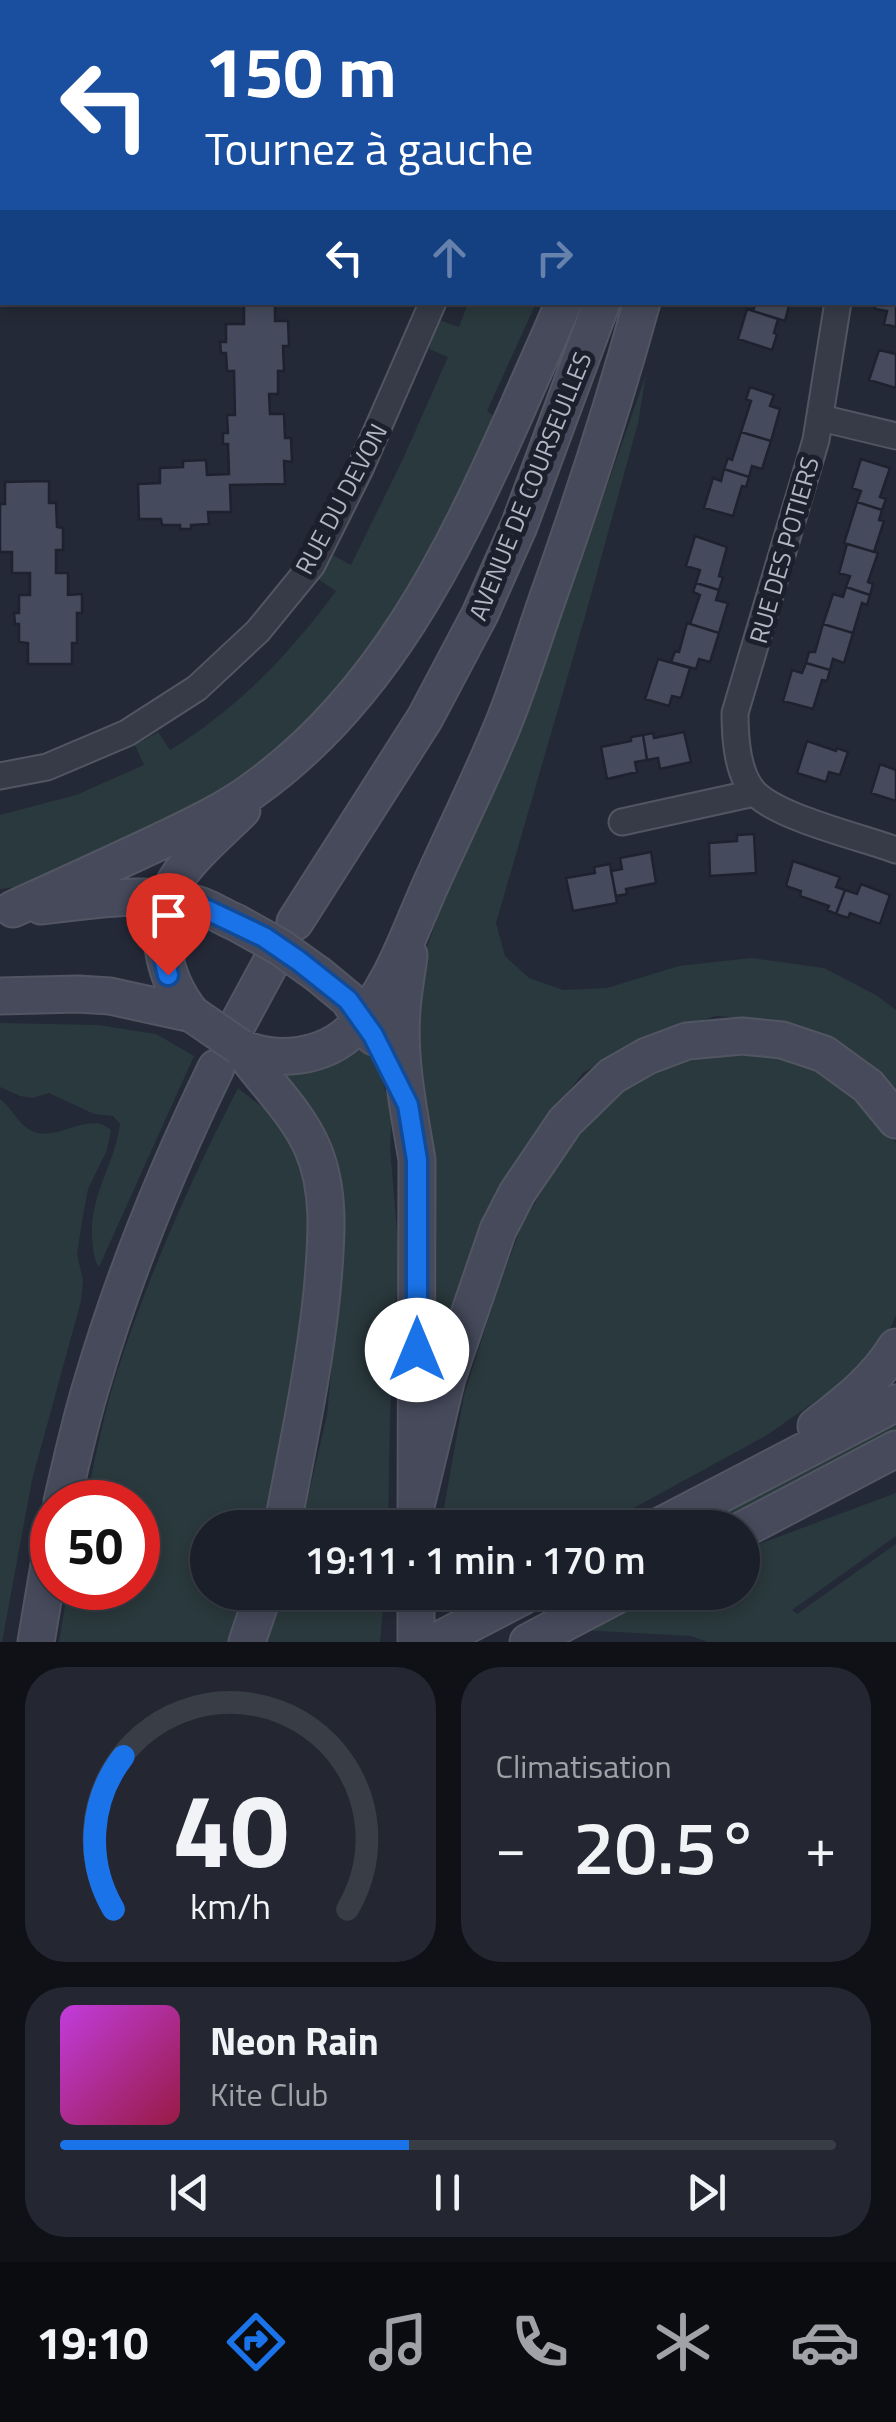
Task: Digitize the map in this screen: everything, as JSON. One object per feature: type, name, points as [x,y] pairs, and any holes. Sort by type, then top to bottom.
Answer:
[{"type":"main road","points":[[184,1010],[168,975],[162,929],[167,899],[178,877],[322,731],[387,654],[426,596],[495,460],[563,305]]},
{"type":"main road","name":"AVENUE DE COURSEULLES","points":[[295,922],[425,718],[480,614],[548,452],[601,305]]},
{"type":"main road","points":[[238,1051],[284,1057],[334,1044],[362,1018],[390,973],[504,721],[568,539],[641,305]]},
{"type":"main road","points":[[6,910],[143,850],[224,809],[284,766]]},
{"type":"main road","points":[[6,910],[137,898],[167,899],[199,906],[235,922],[280,946],[348,1000],[362,1018],[408,1105]]},
{"type":"main road","points":[[415,918],[401,1044],[417,1160],[417,1510]]},
{"type":"main road","points":[[68,1480],[92,1383],[127,1278],[188,1126],[238,1051],[275,955]]},
{"type":"main road","points":[[0,996],[110,996],[184,1010],[238,1051],[292,1112],[311,1145],[323,1175],[326,1236],[316,1352],[285,1510]]},
{"type":"main road","points":[[418,1510],[448,1378],[498,1230],[517,1192],[565,1122],[612,1076],[687,1040],[742,1036],[782,1040],[824,1054],[868,1086],[896,1120]]},
{"type":"main road","points":[[744,1482],[863,1390],[896,1347]]},
{"type":"main road","points":[[690,1510],[896,1402]]},
{"type":"main road","points":[[760,1521],[896,1449]]},
{"type":"main road","points":[[36,1642],[41,1610]]},
{"type":"main road","points":[[248,1642],[258,1610]]},
{"type":"main road","points":[[416,1610],[416,1642]]},
{"type":"main road","points":[[435,1642],[496,1610]]},
{"type":"main road","points":[[528,1642],[589,1610]]},
{"type":"street","name":"RUE DU DEVON","points":[[0,776],[47,767],[127,733],[197,688],[258,631],[312,565],[360,469],[432,305]]},
{"type":"street","name":"RUE DES POTIERS","points":[[754,793],[735,747],[735,714],[811,462],[838,305]]},
{"type":"street","points":[[821,418],[896,436]]},
{"type":"street","points":[[622,822],[754,793],[798,816],[896,850]]},
{"type":"shaded area","points":[[467,305],[535,305],[487,411],[498,419],[441,543],[382,638],[330,703],[266,761],[215,798],[23,886],[0,889],[0,815],[76,795],[144,765],[135,745],[158,732],[170,750],[240,698],[318,614],[336,591],[318,579],[333,555],[351,565],[448,357],[429,349],[439,320],[459,327]]},
{"type":"shaded area","points":[[646,375],[638,423],[586,613],[496,923],[505,956],[529,978],[563,990],[607,988],[679,966],[751,958],[824,968],[896,1010],[896,1095],[840,1045],[784,1021],[716,1016],[646,1036],[583,1073],[538,1130],[505,1190],[436,1373],[429,1364],[436,1163],[413,1014],[420,967],[445,897],[511,745]]},
{"type":"shaded area","points":[[0,1023],[98,1025],[156,1034],[194,1056],[99,1267],[92,1221],[120,1124],[113,1116],[94,1114],[49,1093],[32,1098],[0,1087]]},
{"type":"shaded area","points":[[365,1043],[380,1073],[392,1113],[390,1147],[399,1256],[388,1510],[305,1510],[327,1415],[345,1222],[338,1162],[329,1136],[282,1075],[322,1068]]},
{"type":"shaded area","points":[[712,1050],[783,1052],[836,1076],[886,1124],[896,1143],[896,1315],[884,1344],[846,1380],[767,1435],[630,1510],[444,1510],[464,1395],[522,1224],[571,1144],[633,1081]]},
{"type":"shaded area","points":[[238,1088],[285,1125],[315,1185],[304,1339],[268,1510],[190,1510],[190,1610],[238,1610],[228,1642],[59,1642],[64,1610],[160,1610],[160,1480],[91,1480],[108,1402],[130,1333],[204,1156]]},
{"type":"shaded area","points":[[0,1099],[34,1132],[54,1133],[93,1123],[111,1130],[107,1150],[88,1189],[77,1254],[83,1280],[81,1301],[30,1480],[0,1642]]},
{"type":"shaded area","points":[[896,1418],[896,1433],[746,1510],[723,1510]]},
{"type":"shaded area","points":[[896,1493],[896,1536],[792,1610],[797,1614],[896,1544],[896,1642],[708,1642],[691,1636],[581,1630],[623,1610],[760,1610],[760,1544]]},
{"type":"shaded area","points":[[274,1610],[383,1610],[380,1642],[263,1642]]},
{"type":"building","points":[[244,305],[275,305],[275,321],[288,321],[284,371],[278,371],[278,394],[269,394],[270,414],[284,414],[285,438],[291,438],[292,462],[284,461],[285,484],[230,485],[231,512],[208,512],[209,524],[191,525],[191,529],[162,525],[161,519],[139,519],[138,484],[160,483],[160,468],[206,460],[207,475],[229,474],[228,444],[223,444],[223,433],[228,433],[227,415],[235,415],[234,371],[227,371],[226,353],[221,353],[220,342],[226,342],[226,324],[244,324]]},
{"type":"building","points":[[755,305],[789,305],[785,321],[753,311]]},
{"type":"building","points":[[876,305],[896,305],[896,327],[884,324],[887,311],[875,309]]},
{"type":"building","points":[[747,309],[778,319],[772,350],[738,339]]},
{"type":"building","points":[[879,350],[896,354],[896,388],[869,380]]},
{"type":"building","points":[[750,387],[774,395],[770,406],[780,409],[771,441],[741,432],[751,401],[746,399]]},
{"type":"building","points":[[741,432],[771,441],[762,469],[752,466],[749,477],[724,469],[728,458],[732,460]]},
{"type":"building","points":[[861,459],[890,468],[880,497],[886,499],[882,510],[857,502],[861,491],[852,488]]},
{"type":"building","points":[[724,469],[749,477],[746,487],[742,486],[733,516],[704,508],[713,478],[721,481]]},
{"type":"building","points":[[49,481],[49,503],[56,503],[57,527],[63,528],[63,550],[56,550],[56,573],[68,573],[68,595],[82,594],[72,664],[28,664],[28,643],[19,642],[19,624],[15,624],[14,613],[19,613],[19,595],[30,595],[30,573],[12,573],[12,552],[0,552],[0,504],[5,504],[5,482]]},
{"type":"building","points":[[857,502],[882,510],[879,520],[884,521],[874,552],[844,543]]},
{"type":"building","points":[[695,536],[727,547],[719,590],[696,583],[700,570],[686,566]]},
{"type":"building","points":[[847,544],[878,553],[868,582],[873,584],[870,595],[846,587],[850,576],[839,573]]},
{"type":"building","points":[[696,583],[719,590],[716,600],[728,603],[719,633],[690,624],[700,595],[693,592]]},
{"type":"building","points":[[846,587],[870,595],[867,605],[862,603],[853,633],[823,624],[833,594],[843,597]]},
{"type":"building","points":[[687,623],[719,633],[710,662],[699,659],[696,669],[671,662],[675,651],[679,652]]},
{"type":"building","points":[[823,624],[853,633],[844,663],[833,659],[830,670],[806,663],[809,652],[815,652]]},
{"type":"building","points":[[658,659],[690,668],[681,698],[672,696],[669,706],[645,699]]},
{"type":"building","points":[[806,663],[830,670],[827,681],[822,680],[813,709],[783,701],[792,670],[802,673]]},
{"type":"building","points":[[684,732],[691,762],[660,769],[658,758],[647,760],[643,735],[653,733],[654,738]]},
{"type":"building","points":[[643,735],[647,760],[635,762],[637,772],[607,779],[601,747]]},
{"type":"building","points":[[807,741],[848,752],[840,775],[829,772],[826,782],[797,773]]},
{"type":"building","points":[[880,764],[896,770],[896,801],[871,793]]},
{"type":"building","points":[[754,834],[756,873],[710,876],[709,843],[737,841],[737,835]]},
{"type":"building","points":[[651,852],[656,883],[626,889],[627,894],[616,896],[611,871],[622,869],[620,858]]},
{"type":"building","points":[[793,861],[840,877],[836,887],[845,890],[836,914],[827,910],[829,906],[800,896],[801,891],[786,886]]},
{"type":"building","points":[[610,864],[617,903],[573,911],[566,878],[595,873],[594,867]]},
{"type":"building","points":[[861,884],[890,895],[880,924],[850,913],[848,918],[836,914],[845,890],[857,894]]},
{"type":"route","points":[[168,975],[162,929],[167,899],[199,906],[280,946],[348,1000],[362,1018],[408,1105],[417,1160],[417,1350]]}]
